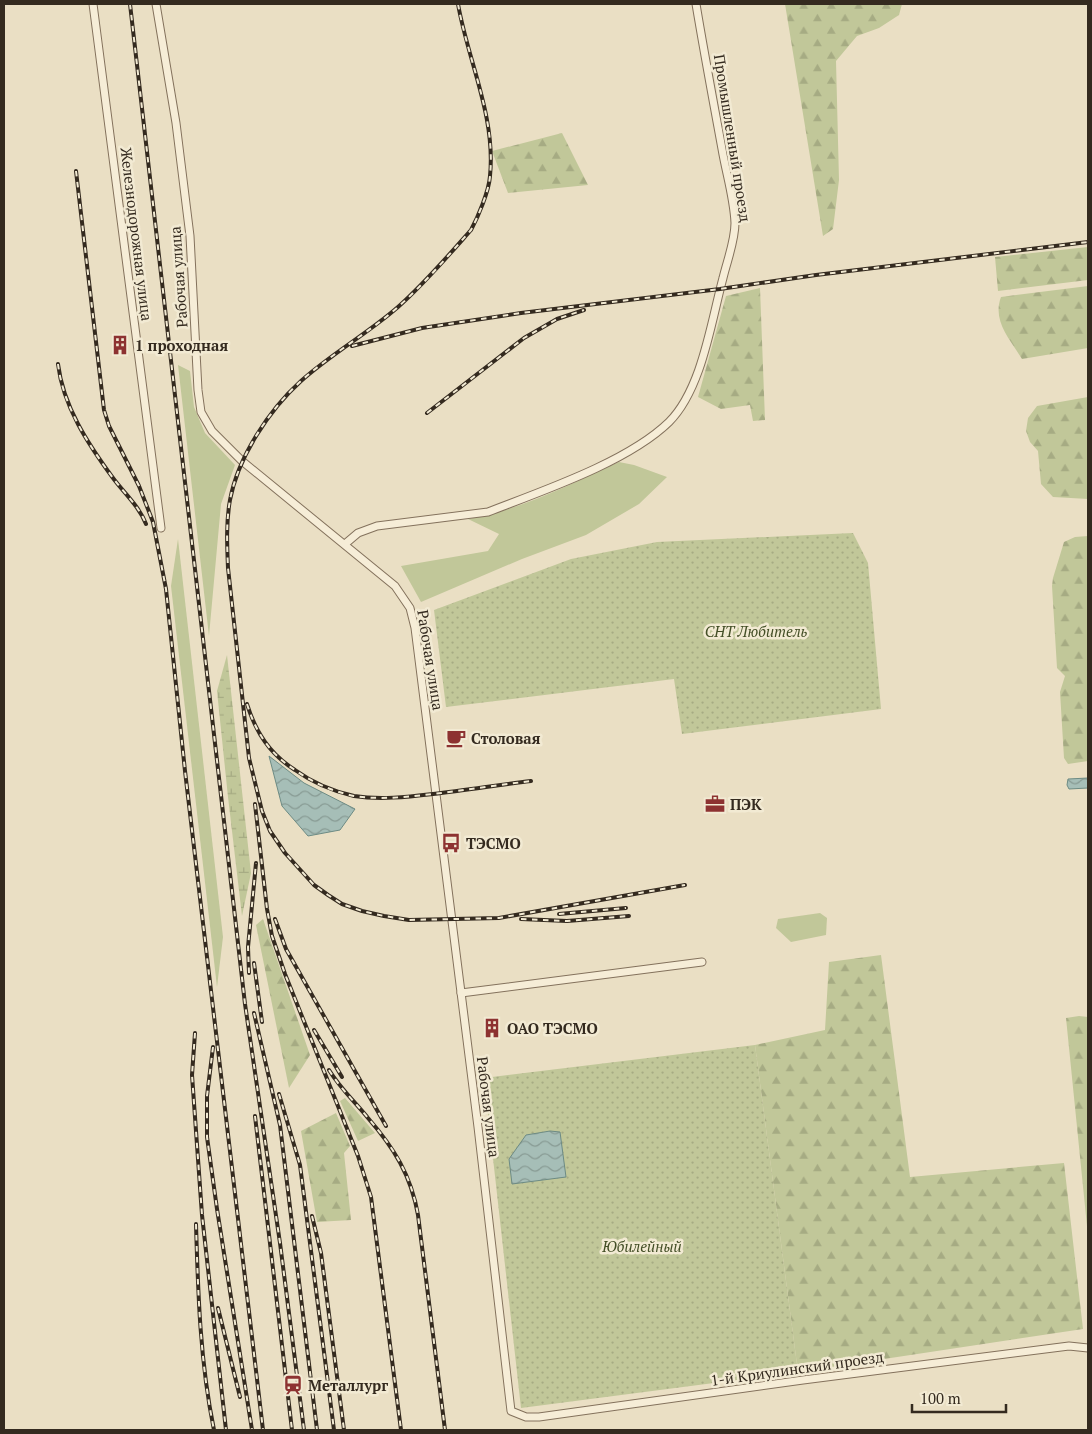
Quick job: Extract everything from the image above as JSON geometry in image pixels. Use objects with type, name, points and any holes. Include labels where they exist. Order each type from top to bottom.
[{"type":"street","name":"Железнодорожная улица","points":[[93,4],[161,528]]},
{"type":"street","name":"Рабочая улица","points":[[156,4],[176,123],[190,236],[198,390],[201,412],[212,431],[242,461],[395,586],[410,608],[415,628],[461,993],[511,1411]]},
{"type":"street","name":"Промышленный проезд","points":[[345,544],[358,533],[377,526],[488,512],[587,472],[654,435],[670,421],[684,400],[702,361],[735,225],[696,4]]},
{"type":"street","points":[[461,993],[702,962]]},
{"type":"street","name":"1-й Криулинский проезд","points":[[511,1411],[526,1417],[539,1417],[803,1380],[1069,1346],[1088,1348]]},
{"type":"green space","points":[[785,4],[902,4],[899,15],[879,28],[857,36],[836,61],[839,180],[833,229],[823,236]]},
{"type":"green space","points":[[562,133],[588,185],[508,193],[492,151]]},
{"type":"green space","points":[[1088,247],[1088,280],[998,291],[995,257]]},
{"type":"green space","points":[[1088,286],[1088,348],[1022,359],[1001,322],[999,306],[1001,297]]},
{"type":"green space","points":[[760,288],[765,420],[753,421],[750,405],[721,409],[698,397],[726,296]]},
{"type":"green space","points":[[178,365],[190,371],[194,407],[205,433],[235,465],[221,504],[209,636]]},
{"type":"green space","points":[[1088,397],[1088,499],[1053,497],[1041,484],[1038,451],[1030,442],[1026,431],[1028,418],[1037,406]]},
{"type":"green space","points":[[619,462],[634,465],[667,477],[639,504],[586,535],[522,559],[421,602],[401,566],[488,551],[499,534],[468,519],[526,503]]},
{"type":"green space","name":"СНТ Любитель","points":[[853,533],[868,563],[881,709],[682,734],[674,679],[446,707],[434,610],[571,559],[657,542]]},
{"type":"green space","points":[[1088,536],[1088,761],[1068,764],[1064,758],[1060,692],[1065,676],[1057,668],[1052,586],[1064,542],[1075,537]]},
{"type":"green space","points":[[178,539],[223,937],[217,987],[171,586]]},
{"type":"green space","points":[[227,655],[251,873],[242,916],[217,691]]},
{"type":"green space","points":[[820,913],[827,918],[826,935],[791,942],[776,928],[778,919]]},
{"type":"green space","points":[[263,919],[310,1055],[289,1088],[256,925]]},
{"type":"green space","points":[[881,955],[910,1177],[1064,1163],[1083,1329],[798,1372],[755,1045],[825,1030],[829,962]]},
{"type":"green space","points":[[1088,1017],[1088,1236],[1066,1018]]},
{"type":"green space","name":"Юбилейный","points":[[755,1045],[798,1372],[521,1408],[484,1078]]},
{"type":"green space","points":[[345,1098],[375,1133],[358,1141],[340,1101]]},
{"type":"green space","points":[[336,1113],[350,1146],[344,1153],[351,1220],[317,1222],[301,1131]]},
{"type":"water","points":[[269,756],[304,783],[355,809],[340,830],[308,836],[282,806]]},
{"type":"water","points":[[1088,778],[1088,788],[1069,789],[1067,785],[1068,779]]},
{"type":"water","points":[[550,1131],[560,1132],[566,1177],[512,1184],[509,1159],[526,1135]]},
{"type":"railway","points":[[130,4],[245,1004],[280,1243],[304,1430]]},
{"type":"railway","points":[[458,4],[485,111],[491,154],[489,182],[477,218],[471,230],[436,270],[408,298],[386,317],[324,362],[289,393],[256,435],[240,467],[230,500],[227,525],[228,568],[249,758],[262,811],[270,831],[285,853],[314,885],[342,904],[384,916],[409,920],[499,918],[685,885]]},
{"type":"railway","points":[[76,171],[104,410],[109,426],[139,486],[153,522],[166,589],[185,771],[263,1430]]},
{"type":"railway","points":[[352,346],[422,328],[521,313],[1088,242]]},
{"type":"railway","points":[[427,413],[524,338],[557,319],[584,310]]},
{"type":"railway","points":[[58,364],[65,395],[78,424],[95,452],[135,505],[146,524]]},
{"type":"railway","points":[[247,704],[265,742],[278,757],[309,779],[346,794],[374,798],[403,797],[531,781]]},
{"type":"railway","points":[[255,804],[267,909],[272,936],[285,974],[358,1156],[371,1197],[401,1430]]},
{"type":"railway","points":[[249,973],[248,947],[256,863]]},
{"type":"railway","points":[[559,914],[626,908]]},
{"type":"railway","points":[[521,919],[567,921],[629,916]]},
{"type":"railway","points":[[275,919],[286,949],[386,1126]]},
{"type":"railway","points":[[254,963],[262,1022]]},
{"type":"railway","points":[[254,1013],[280,1125],[317,1430]]},
{"type":"railway","points":[[314,1030],[342,1077]]},
{"type":"railway","points":[[195,1033],[192,1075],[202,1215],[226,1430]]},
{"type":"railway","points":[[213,1047],[207,1096],[207,1137],[252,1430]]},
{"type":"railway","points":[[329,1070],[386,1140],[400,1163],[411,1187],[418,1215],[445,1430]]},
{"type":"railway","points":[[279,1094],[300,1165],[334,1430]]},
{"type":"railway","points":[[255,1116],[292,1430]]},
{"type":"railway","points":[[312,1216],[321,1253],[344,1430]]},
{"type":"railway","points":[[196,1224],[203,1353],[214,1430]]},
{"type":"railway","points":[[218,1308],[240,1397]]},
{"type":"place","name":"1 проходная","points":[[120,345]]},
{"type":"place","name":"Столовая","points":[[456,738]]},
{"type":"place","name":"ПЭК","points":[[715,804]]},
{"type":"place","name":"ТЭСМО","points":[[451,843]]},
{"type":"place","name":"ОАО ТЭСМО","points":[[492,1028]]},
{"type":"place","name":"Металлург","points":[[293,1385]]}]
